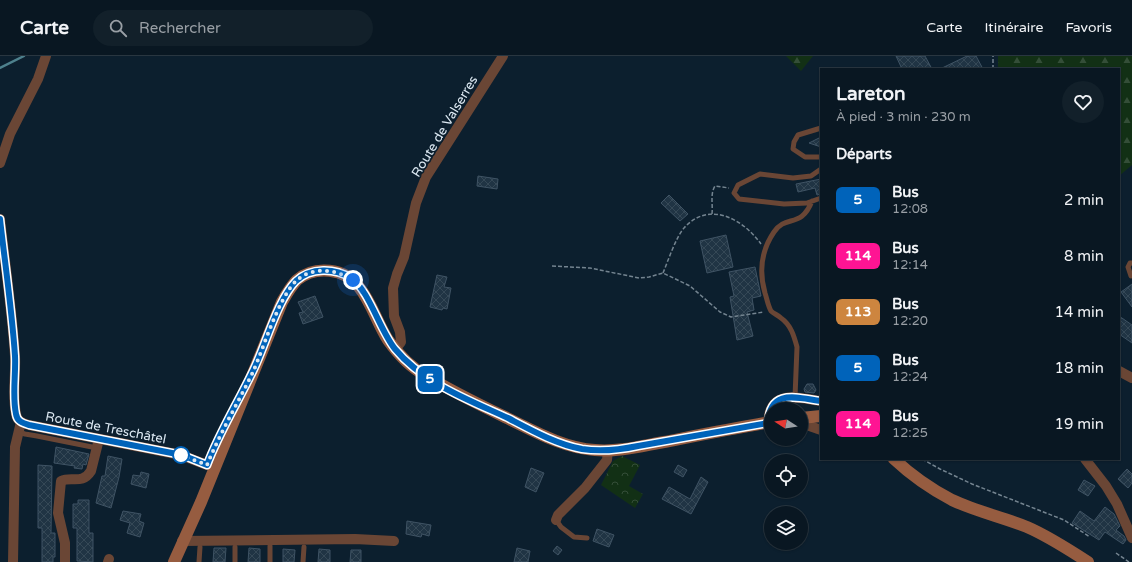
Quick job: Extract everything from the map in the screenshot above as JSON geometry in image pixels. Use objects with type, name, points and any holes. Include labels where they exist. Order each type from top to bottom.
[{"type":"street","points":[[0,163],[10,134],[38,79],[46,56]]},
{"type":"street","name":"Route de Valserres","points":[[395,350],[401,342],[400,332],[394,316],[393,288],[404,257],[416,203],[426,177],[503,56]]},
{"type":"street","points":[[0,219],[15,355],[16,415],[20,427],[15,447],[13,562]]},
{"type":"street","points":[[174,562],[192,507],[253,372],[282,302],[290,289],[300,278],[314,272],[323,270],[333,271],[344,274],[353,280],[364,294],[387,339],[395,350],[411,366],[437,383],[533,431],[569,446],[583,449],[623,449],[764,424]]},
{"type":"street","points":[[1120,372],[1132,378]]},
{"type":"street","points":[[777,402],[783,398],[795,397],[820,401]]},
{"type":"street","points":[[808,417],[820,416]]},
{"type":"street","points":[[808,425],[820,430]]},
{"type":"street","name":"Route de Treschâtel","points":[[20,427],[98,443],[182,455],[212,464]]},
{"type":"street","points":[[65,562],[65,543],[58,513],[61,481],[80,479],[88,476],[91,471],[98,443]]},
{"type":"street","points":[[556,520],[558,515],[585,488],[607,460],[608,450]]},
{"type":"street","points":[[895,460],[920,480],[947,497],[969,507],[1036,532],[1088,562]]},
{"type":"street","points":[[1086,460],[1106,486],[1117,504],[1132,538]]},
{"type":"street","points":[[182,541],[201,502],[212,464]]},
{"type":"street","points":[[182,541],[355,539],[394,541]]},
{"type":"lane","points":[[820,128],[798,135],[794,142],[793,149],[805,157],[820,158]]},
{"type":"lane","points":[[820,170],[811,176],[793,178],[760,174],[738,184],[734,193],[740,199],[784,204],[807,203],[820,198]]},
{"type":"lane","points":[[795,397],[797,347],[792,332],[785,321],[771,310],[761,274],[764,250],[774,231],[780,225],[799,220],[805,214],[812,201]]},
{"type":"lane","points":[[1131,276],[1128,267],[1130,263],[1132,263]]},
{"type":"lane","points":[[556,520],[561,527],[574,537],[587,538]]},
{"type":"lane","points":[[270,546],[270,562]]},
{"type":"lane","points":[[199,562],[200,547]]},
{"type":"lane","points":[[235,547],[235,562]]},
{"type":"lane","points":[[303,562],[304,547]]},
{"type":"path","points":[[993,56],[993,68]]},
{"type":"path","points":[[712,214],[712,192],[715,186],[736,190]]},
{"type":"path","points":[[663,273],[683,229],[697,217],[712,214],[727,217],[740,222],[753,234],[764,250]]},
{"type":"path","points":[[552,266],[590,268],[639,278],[663,273],[690,286],[720,312],[731,317],[771,310]]},
{"type":"path","points":[[924,460],[972,484],[1064,520],[1090,537]]},
{"type":"path","points":[[1116,553],[1129,562]]},
{"type":"green space","points":[[786,56],[813,56],[801,71]]},
{"type":"green space","points":[[998,56],[1132,56],[1132,165],[1120,175],[1120,68],[998,68]]},
{"type":"green space","points":[[622,456],[640,465],[629,486],[643,494],[635,508],[601,485],[613,461]]},
{"type":"building","points":[[896,56],[925,56],[931,68],[902,68]]},
{"type":"building","points":[[967,56],[976,56],[982,68],[942,68]]},
{"type":"building","points":[[820,138],[820,147],[809,143]]},
{"type":"building","points":[[478,176],[498,179],[497,189],[477,186]]},
{"type":"building","points":[[820,179],[820,194],[817,195],[815,188],[798,192],[796,184]]},
{"type":"building","points":[[669,195],[688,214],[680,221],[661,203]]},
{"type":"building","points":[[726,235],[733,267],[707,273],[700,241]]},
{"type":"building","points":[[755,267],[761,296],[752,298],[754,310],[747,312],[753,336],[737,340],[730,297],[734,296],[729,272]]},
{"type":"building","points":[[437,275],[447,277],[444,287],[451,288],[447,309],[443,308],[442,310],[430,307]]},
{"type":"building","points":[[1132,284],[1132,307],[1121,292]]},
{"type":"building","points":[[315,296],[323,317],[303,324],[299,313],[303,312],[298,302]]},
{"type":"building","points":[[1120,317],[1132,325],[1132,343],[1120,335]]},
{"type":"building","points":[[807,384],[813,384],[816,390],[814,393],[805,392],[804,389]]},
{"type":"building","points":[[56,447],[89,454],[86,465],[83,464],[82,469],[74,468],[75,466],[54,463]]},
{"type":"building","points":[[108,456],[122,459],[111,508],[96,503],[102,476],[105,476]]},
{"type":"building","points":[[38,465],[52,466],[51,533],[55,533],[55,557],[53,557],[53,562],[42,562],[42,528],[38,528]]},
{"type":"building","points":[[678,465],[687,470],[683,477],[674,472]]},
{"type":"building","points":[[531,468],[544,473],[536,492],[525,487]]},
{"type":"building","points":[[1127,469],[1132,474],[1132,483],[1128,488],[1118,479]]},
{"type":"building","points":[[141,472],[149,474],[146,488],[131,484],[133,475],[140,476]]},
{"type":"building","points":[[701,477],[708,482],[691,514],[662,499],[669,487],[690,499]]},
{"type":"building","points":[[1084,480],[1095,486],[1088,496],[1078,490]]},
{"type":"building","points":[[78,500],[89,500],[89,533],[93,533],[93,562],[77,561],[77,528],[73,528],[73,504],[78,504]]},
{"type":"building","points":[[1105,507],[1114,514],[1120,526],[1116,530],[1124,536],[1126,540],[1123,544],[1105,532],[1099,540],[1072,523],[1080,511],[1094,521]]},
{"type":"building","points":[[123,511],[141,514],[139,521],[144,523],[140,537],[127,533],[130,523],[120,520]]},
{"type":"building","points":[[407,521],[431,525],[429,536],[422,534],[421,537],[406,534]]},
{"type":"building","points":[[597,529],[614,535],[609,547],[593,541]]},
{"type":"building","points":[[557,546],[562,550],[558,555],[553,551]]},
{"type":"building","points":[[214,548],[226,548],[225,562],[213,562]]},
{"type":"building","points":[[249,548],[260,549],[260,562],[248,562]]},
{"type":"building","points":[[517,548],[530,551],[528,562],[514,562]]},
{"type":"building","points":[[283,549],[295,550],[294,562],[283,562]]},
{"type":"building","points":[[319,549],[330,550],[330,562],[318,562]]},
{"type":"building","points":[[351,550],[361,550],[361,562],[350,562]]},
{"type":"waterway","points":[[0,68],[24,56]]},
{"type":"bus line","name":"5","points":[[0,219],[15,355],[15,396],[16,415],[18,419],[29,425],[182,455],[207,465],[253,372],[282,302],[296,281],[305,275],[323,270],[344,274],[359,286],[387,339],[395,350],[411,366],[422,374],[453,392],[533,431],[569,446],[596,450],[623,449],[768,423],[771,408],[778,400],[795,397],[820,401]]},
{"type":"route","points":[[181,455],[200,461],[207,465],[253,372],[282,302],[296,281],[305,275],[323,270],[344,274],[353,280]]}]
